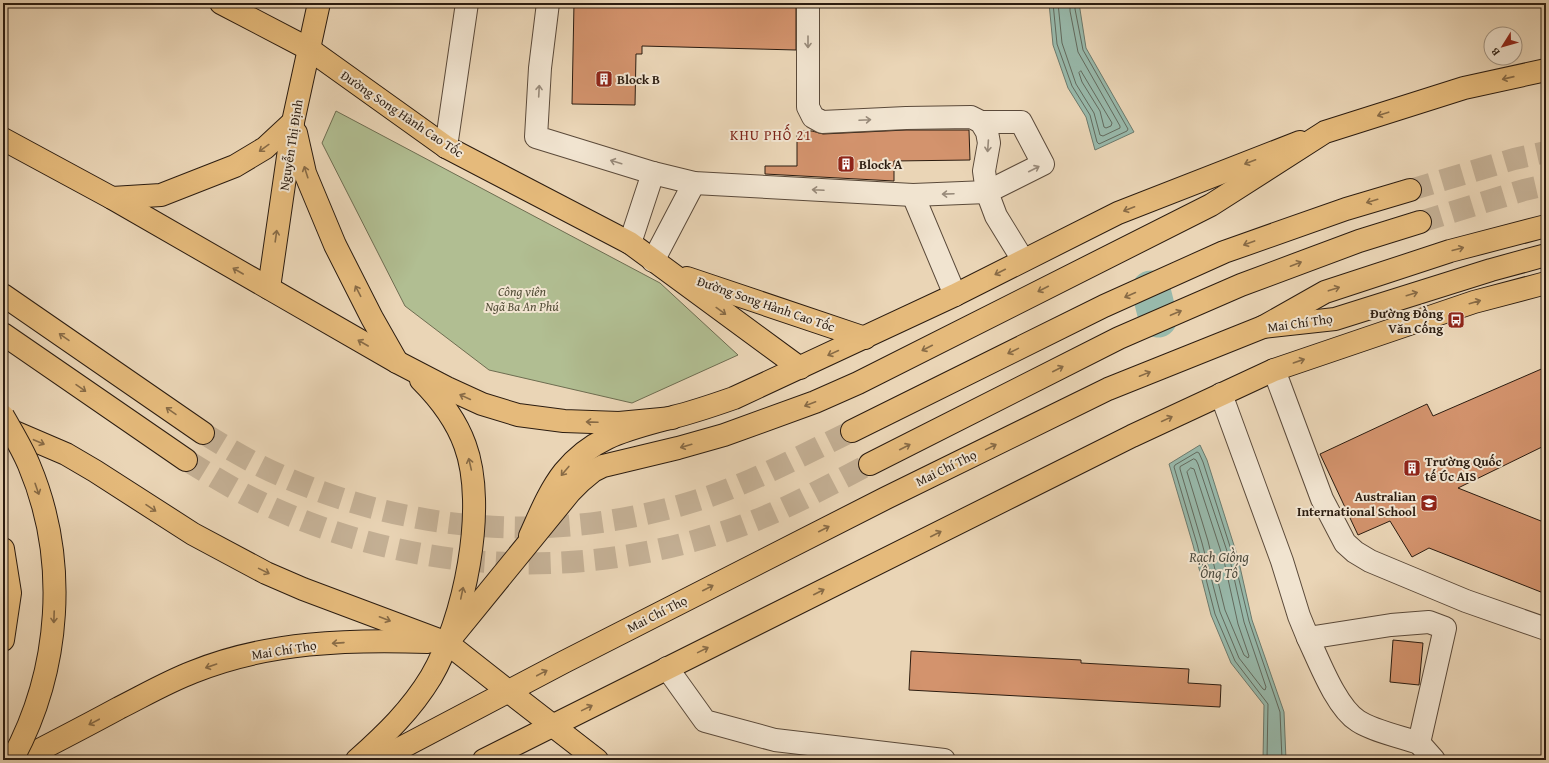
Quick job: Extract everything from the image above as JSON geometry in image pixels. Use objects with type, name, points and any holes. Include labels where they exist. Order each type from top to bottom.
[{"type":"main road","name":"Đường Song Hành Cao Tốc","points":[[221,3],[309,49],[446,146],[630,244],[800,368]]},
{"type":"main road","name":"Nguyễn Thị Định","points":[[269,288],[293,122],[318,3]]},
{"type":"main road","points":[[525,546],[546,500],[554,485],[564,472],[576,459],[590,448],[619,432],[640,425],[672,418],[734,398],[955,295],[1118,213],[1325,132],[1464,88],[1546,70]]},
{"type":"main road","points":[[112,198],[161,196],[235,166],[265,148],[293,122],[305,173],[335,245],[372,318],[397,362],[416,375],[432,391],[446,408],[458,428],[465,446],[474,483],[472,534],[462,597],[447,643],[432,676],[399,721],[357,760]]},
{"type":"main road","points":[[447,643],[570,492],[580,481],[593,471],[614,463],[672,450],[724,435],[808,405],[858,383],[1211,205],[1325,132]]},
{"type":"main road","points":[[3,139],[112,198],[397,362],[482,404],[518,415],[564,421],[619,423],[672,418]]},
{"type":"main road","points":[[852,431],[1104,306],[1224,252],[1346,209],[1410,190]]},
{"type":"main road","points":[[870,464],[1119,338],[1242,285],[1359,241],[1420,222]]},
{"type":"main road","points":[[1264,327],[1325,292],[1450,251],[1546,226]]},
{"type":"main road","name":"Mai Chí Thọ","points":[[378,760],[508,691],[886,498],[1108,389],[1264,327],[1335,318],[1491,270],[1546,255]]},
{"type":"main road","name":"Đường Song Hành Cao Tốc","points":[[660,266],[865,338]]},
{"type":"main road","points":[[484,760],[1132,436],[1274,370],[1474,302],[1546,284]]},
{"type":"main road","points":[[3,295],[204,433]]},
{"type":"main road","points":[[3,334],[186,460]]},
{"type":"main road","points":[[3,416],[29,464],[40,495],[53,559],[55,591],[54,624],[50,655],[43,685],[33,715],[12,760]]},
{"type":"main road","points":[[3,427],[66,454],[95,470],[193,534],[266,573],[447,643],[597,760]]},
{"type":"main road","points":[[3,549],[10,593],[3,640]]},
{"type":"main road","name":"Mai Chí Thọ","points":[[20,760],[164,685],[193,672],[253,653],[288,647],[357,642],[390,641],[447,643]]},
{"type":"lane","points":[[446,146],[467,3]]},
{"type":"lane","points":[[548,3],[540,68],[536,137],[653,173],[694,182],[913,195],[987,192],[1043,164],[1021,122],[981,122],[971,117],[822,122],[816,120],[810,113],[808,107],[808,3]]},
{"type":"lane","points":[[981,122],[987,132],[988,143],[984,171],[987,192],[996,216],[1023,260]]},
{"type":"lane","points":[[630,244],[653,173]]},
{"type":"lane","points":[[660,266],[694,182]]},
{"type":"lane","points":[[913,195],[955,295]]},
{"type":"lane","points":[[1274,370],[1322,499],[1345,542],[1355,552],[1370,561],[1466,601],[1546,629]]},
{"type":"lane","points":[[1221,394],[1282,561],[1299,616],[1333,689],[1346,711],[1358,722],[1419,743],[1434,760]]},
{"type":"lane","points":[[1308,638],[1391,625],[1429,622],[1445,628],[1419,743]]},
{"type":"lane","points":[[667,668],[705,721],[775,740],[944,760]]},
{"type":"green space","name":"Công viên Ngã Ba An Phú","points":[[336,111],[660,283],[738,355],[632,403],[489,370],[405,306],[322,143]]},
{"type":"water","points":[[1049,3],[1079,3],[1086,48],[1134,132],[1095,150],[1086,117],[1068,88],[1053,45]]},
{"type":"water","name":"Rạch Giồng Ông Tố","points":[[1200,445],[1207,460],[1238,558],[1252,620],[1284,712],[1286,760],[1263,760],[1264,705],[1231,663],[1211,615],[1193,545],[1169,464]]},
{"type":"building","name":"Block B","points":[[574,3],[796,3],[796,50],[642,46],[642,54],[636,54],[635,105],[572,104]]},
{"type":"building","name":"Block A","points":[[906,130],[969,130],[970,160],[894,161],[894,181],[765,174],[765,166],[797,166],[797,131],[812,131],[823,134]]},
{"type":"building","name":"Trường Quốc tế Úc AIS","points":[[1546,367],[1546,445],[1458,488],[1546,523],[1546,594],[1429,548],[1412,557],[1390,521],[1358,535],[1320,454],[1427,404],[1433,416]]},
{"type":"building","points":[[1393,640],[1423,643],[1419,685],[1390,682]]},
{"type":"building","points":[[911,651],[1081,660],[1081,663],[1189,669],[1188,683],[1221,685],[1220,707],[909,690]]},
{"type":"waterway","points":[[1151,290],[1158,318]]},
{"type":"tunnel","points":[[1410,190],[1514,159],[1546,152]]},
{"type":"tunnel","points":[[1420,222],[1524,190],[1546,185]]},
{"type":"tunnel","points":[[203,433],[282,476],[332,495],[383,510],[434,521],[486,526],[538,527],[591,523],[643,515],[695,501],[755,478],[852,431]]},
{"type":"tunnel","points":[[186,460],[258,501],[317,526],[377,544],[438,557],[499,563],[561,563],[623,556],[685,543],[762,518],[809,496],[870,464]]},
{"type":"place","name":"Block B","points":[[604,79]]},
{"type":"place","name":"Block A","points":[[846,164]]},
{"type":"place","name":"Đường Đồng Văn Cống","points":[[1456,320]]},
{"type":"place","name":"Trường Quốc tế Úc AIS","points":[[1412,468]]},
{"type":"place","name":"Australian International School","points":[[1429,503]]},
{"type":"district","name":"KHU PHỐ 21","points":[[771,135]]}]
